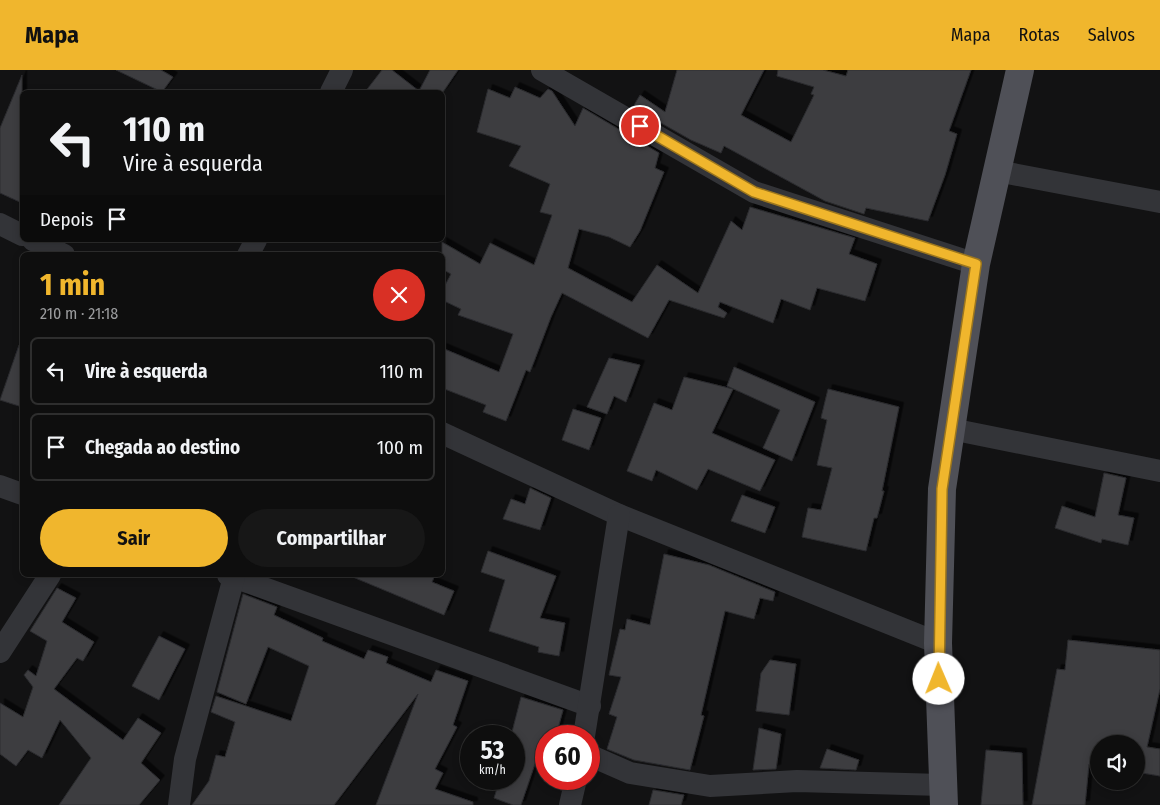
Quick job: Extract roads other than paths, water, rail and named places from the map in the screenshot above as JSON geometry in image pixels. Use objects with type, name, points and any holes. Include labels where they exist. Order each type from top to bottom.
[{"type":"main road","points":[[943,795],[938,643],[942,489],[976,264],[1020,70]]},
{"type":"street","points":[[331,90],[342,70]]},
{"type":"street","points":[[542,70],[754,192],[976,264]]},
{"type":"street","points":[[997,171],[1160,202]]},
{"type":"street","points":[[0,224],[20,234]]},
{"type":"street","points":[[36,242],[58,252]]},
{"type":"street","points":[[951,430],[1160,471]]},
{"type":"street","points":[[445,434],[619,515],[938,643]]},
{"type":"street","points":[[0,486],[20,493]]},
{"type":"street","points":[[586,725],[619,515]]},
{"type":"street","points":[[0,652],[49,577]]},
{"type":"street","points":[[179,805],[185,758],[231,577]]},
{"type":"street","points":[[234,577],[590,706]]},
{"type":"street","points":[[600,760],[630,773],[710,786],[797,781],[943,795]]},
{"type":"street","points":[[570,805],[573,790]]}]
